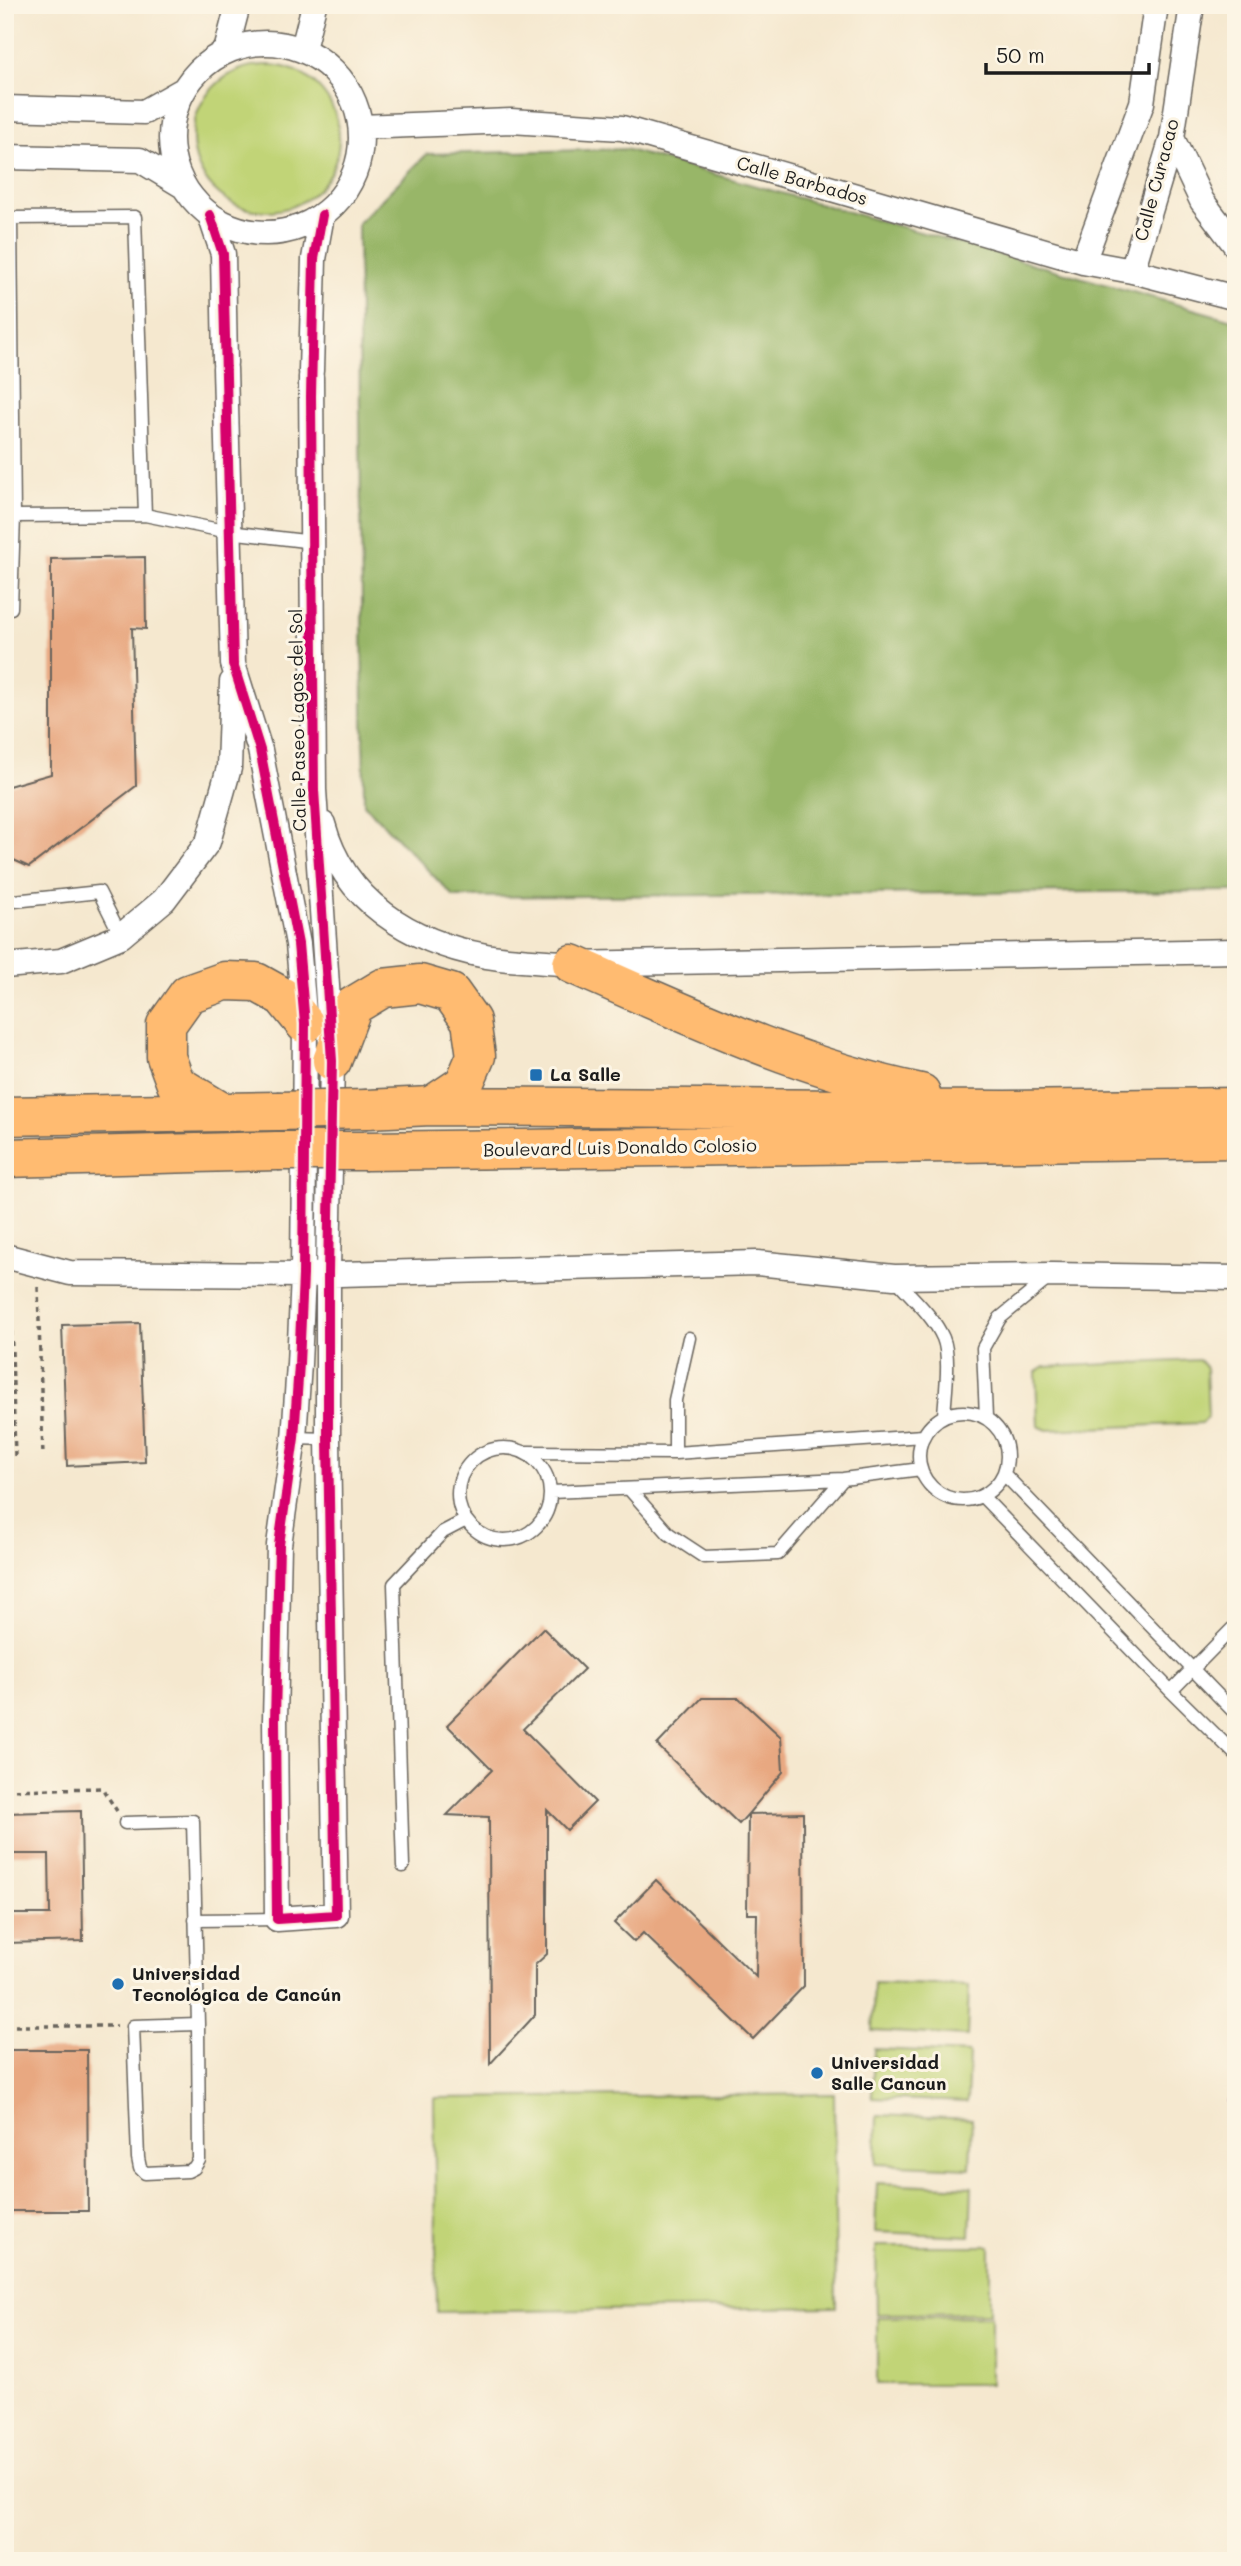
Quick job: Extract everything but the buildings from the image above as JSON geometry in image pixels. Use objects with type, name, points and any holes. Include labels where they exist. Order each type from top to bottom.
[{"type":"main road","points":[[572,964],[722,1030],[866,1082],[1005,1110]]},
{"type":"main road","points":[[220,1111],[176,1084],[166,1058],[166,1025],[188,994],[225,981],[256,982],[283,997],[304,1024]]},
{"type":"main road","points":[[332,1062],[353,1006],[383,988],[420,984],[451,993],[471,1021],[476,1056],[464,1084],[431,1106]]},
{"type":"main road","points":[[5,1089],[138,1113]]},
{"type":"main road","points":[[5,1116],[431,1106],[1005,1110],[1236,1107]]},
{"type":"main road","name":"Boulevard Luis Donaldo Colosio","points":[[5,1158],[278,1151],[1236,1139]]},
{"type":"street","points":[[226,51],[238,5]]},
{"type":"street","points":[[303,49],[314,5]]},
{"type":"street","name":"Calle Curacao","points":[[1083,262],[1142,103],[1156,5]]},
{"type":"street","name":"Calle Curacao","points":[[1132,271],[1172,138],[1192,5]]},
{"type":"street","points":[[264,42],[284,43],[303,49],[321,59],[348,89],[361,127],[357,167],[337,202],[322,215],[296,228],[266,233],[246,232],[210,215],[195,202],[183,186],[171,148],[175,108],[194,74],[226,51],[245,44],[264,42]]},
{"type":"street","points":[[5,108],[144,112],[183,90]]},
{"type":"street","name":"Calle Barbados","points":[[361,127],[510,121],[622,128],[1083,262],[1132,271],[1236,298]]},
{"type":"street","points":[[1172,138],[1202,201],[1236,246]]},
{"type":"street","points":[[5,157],[140,160],[183,186]]},
{"type":"street","name":"Calle Paseo Lagos del Sol","points":[[210,215],[223,254],[233,664],[263,763],[298,944],[304,1024],[303,1275],[294,1438],[279,1545],[275,1720],[277,1919],[336,1915],[328,1439],[332,1062],[314,790],[311,374],[314,259],[322,215]]},
{"type":"street","points":[[5,965],[61,961],[121,936],[164,900],[208,842],[229,768],[233,664]]},
{"type":"street","points":[[314,790],[327,839],[352,883],[383,916],[432,942],[486,956],[572,964],[1236,951]]},
{"type":"street","points":[[7,1256],[70,1273],[303,1275],[328,1272],[757,1264],[894,1277],[1052,1275],[1236,1278]]},
{"type":"lane","points":[[5,608],[11,608],[15,516],[11,218],[135,217],[145,515]]},
{"type":"lane","points":[[15,516],[145,515],[229,532],[313,542]]},
{"type":"lane","points":[[5,902],[99,892],[121,936]]},
{"type":"lane","points":[[986,1417],[983,1348],[1000,1318],[1052,1275]]},
{"type":"lane","points":[[894,1277],[933,1322],[943,1339],[947,1352],[943,1416]]},
{"type":"lane","points":[[675,1453],[675,1400],[689,1338]]},
{"type":"lane","points":[[972,1412],[986,1417],[996,1425],[1007,1448],[1008,1462],[1004,1474],[992,1491],[983,1497],[968,1501],[953,1500],[939,1493],[928,1483],[920,1469],[923,1436],[943,1416],[972,1412]]},
{"type":"lane","points":[[526,1452],[544,1469],[551,1492],[549,1507],[542,1521],[519,1538],[489,1538],[476,1531],[466,1520],[459,1506],[458,1490],[461,1475],[470,1462],[482,1453],[496,1448],[512,1447],[526,1452],[675,1453],[923,1436]]},
{"type":"lane","points":[[294,1438],[328,1439]]},
{"type":"lane","points":[[551,1492],[843,1479],[920,1469]]},
{"type":"lane","points":[[1004,1474],[1236,1714]]},
{"type":"lane","points":[[630,1490],[669,1534],[704,1558],[778,1554],[843,1479]]},
{"type":"lane","points":[[983,1497],[1236,1755]]},
{"type":"lane","points":[[403,1866],[394,1584],[443,1532],[466,1520]]},
{"type":"lane","points":[[1171,1691],[1232,1629]]},
{"type":"lane","points":[[125,1823],[193,1821],[198,2024],[199,2160],[194,2168],[188,2171],[145,2173],[140,2168],[138,2158],[133,2026],[198,2024]]},
{"type":"lane","points":[[195,1920],[277,1919]]},
{"type":"path","points":[[7,1256],[15,1457]]},
{"type":"path","points":[[38,1265],[43,1457]]},
{"type":"path","points":[[5,1790],[102,1788],[125,1823]]},
{"type":"path","points":[[5,2026],[133,2026]]},
{"type":"green space","points":[[266,65],[294,71],[317,87],[333,110],[339,138],[333,166],[317,189],[294,205],[266,211],[238,205],[215,189],[199,166],[193,138],[199,110],[215,87],[238,71]]},
{"type":"green space","points":[[625,149],[1236,321],[1236,891],[454,897],[364,804],[358,223],[427,154]]},
{"type":"green space","points":[[1199,1360],[1206,1368],[1208,1416],[1202,1423],[1047,1430],[1038,1426],[1036,1372],[1044,1367]]},
{"type":"green space","points":[[874,1983],[969,1986],[967,2036],[872,2031]]},
{"type":"green space","points":[[874,2049],[969,2053],[967,2102],[872,2098]]},
{"type":"green space","points":[[834,2094],[836,2307],[437,2312],[434,2098]]},
{"type":"green space","points":[[877,2115],[972,2119],[970,2168],[876,2164]]},
{"type":"green space","points":[[877,2183],[972,2187],[970,2236],[875,2232]]},
{"type":"green space","points":[[876,2246],[990,2246],[990,2313],[877,2314]]},
{"type":"green space","points":[[991,2316],[991,2384],[877,2384],[877,2317]]},
{"type":"marked path","points":[[1225,2097],[1236,2098]]},
{"type":"cycle path","points":[[210,215],[223,254],[233,664],[260,750],[298,944],[305,1024],[303,1275],[299,1364],[294,1438],[279,1545],[275,1720],[277,1919],[336,1915],[328,1439],[332,1061],[314,790],[311,396],[314,259],[322,215]]},
{"type":"place","name":"La Salle","points":[[536,1075]]},
{"type":"place","name":"Universidad Tecnológica de Cancún","points":[[118,1984]]},
{"type":"place","name":"Universidad Salle Cancun","points":[[817,2073]]}]
